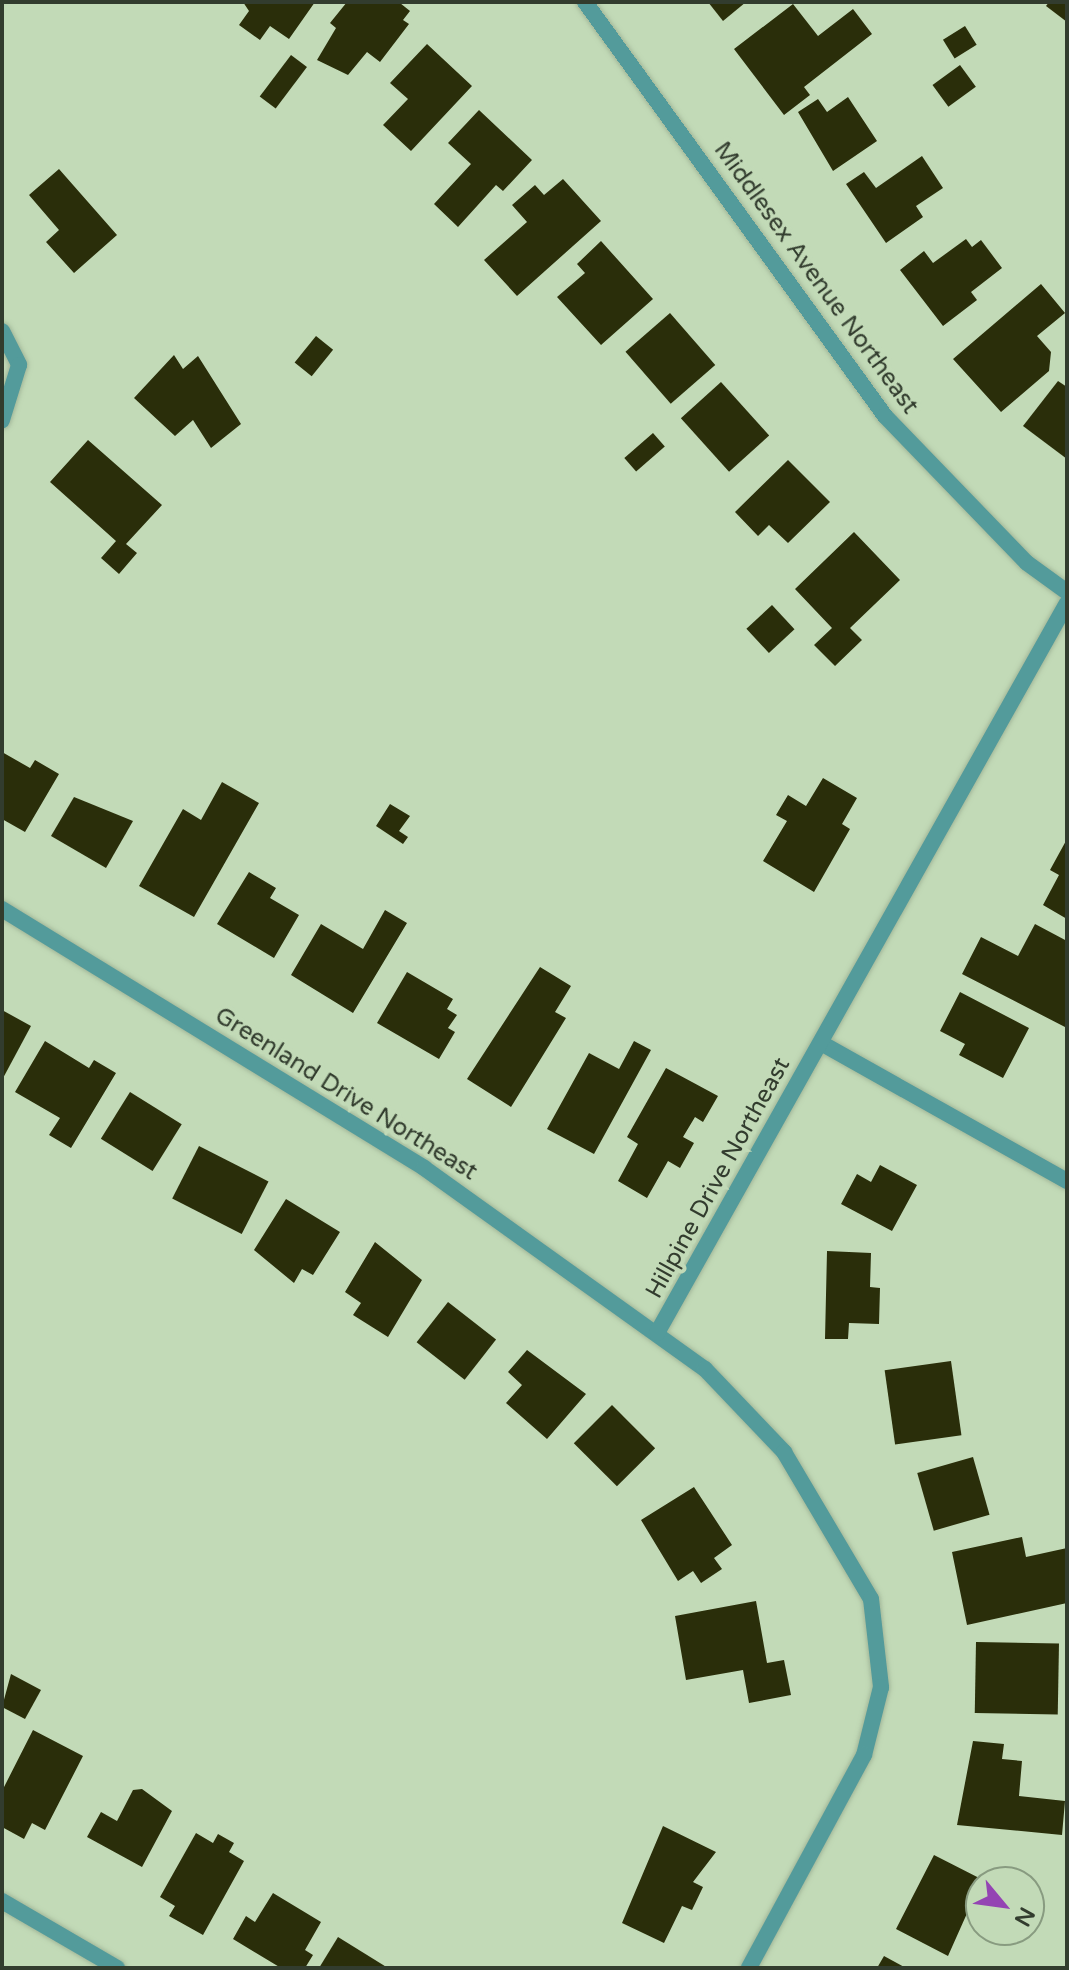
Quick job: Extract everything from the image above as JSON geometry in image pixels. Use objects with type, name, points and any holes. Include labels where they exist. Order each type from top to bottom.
[{"type":"street","name":"Middlesex Avenue Northeast","points":[[585,2],[885,416],[1027,563],[1067,592]]},
{"type":"street","points":[[2,331],[19,365],[2,420]]},
{"type":"street","name":"Hillpine Drive Northeast","points":[[749,1968],[864,1755],[881,1687],[881,1643],[856,1566],[784,1452],[747,1409],[657,1333],[1067,603]]},
{"type":"street","name":"Greenland Drive Northeast","points":[[2,909],[424,1168],[657,1333]]},
{"type":"street","points":[[821,1043],[1067,1181]]},
{"type":"street","points":[[2,1901],[117,1968]]},
{"type":"building","points":[[243,2],[315,2],[289,39],[270,26],[260,40],[239,25],[249,11]]},
{"type":"building","points":[[347,2],[400,3],[410,11],[403,20],[409,24],[380,62],[367,52],[348,75],[317,60],[336,28],[330,23]]},
{"type":"building","points":[[708,2],[746,2],[723,21]]},
{"type":"building","points":[[1049,2],[1067,2],[1067,22],[1046,6]]},
{"type":"building","points":[[793,4],[818,36],[853,9],[872,34],[804,87],[810,95],[784,115],[734,49]]},
{"type":"building","points":[[965,26],[977,45],[955,58],[943,40]]},
{"type":"building","points":[[427,44],[472,86],[411,151],[383,125],[408,99],[390,83]]},
{"type":"building","points":[[291,55],[307,67],[276,109],[260,97]]},
{"type":"building","points":[[960,65],[976,87],[948,107],[932,85]]},
{"type":"building","points":[[848,97],[877,141],[833,171],[798,112],[818,99],[827,112]]},
{"type":"building","points":[[479,110],[532,160],[503,191],[496,185],[458,227],[434,204],[471,164],[448,143]]},
{"type":"building","points":[[922,156],[943,188],[916,206],[923,217],[886,243],[846,184],[864,172],[876,188]]},
{"type":"building","points":[[59,169],[117,235],[74,273],[46,242],[59,230],[29,195]]},
{"type":"building","points":[[563,179],[601,221],[517,296],[484,260],[527,222],[512,205],[535,185],[544,195]]},
{"type":"building","points":[[966,239],[972,247],[981,240],[1002,268],[971,292],[977,300],[943,326],[900,270],[924,251],[933,263]]},
{"type":"building","points":[[601,241],[653,299],[601,345],[557,297],[585,273],[577,264]]},
{"type":"building","points":[[1041,284],[1065,313],[1037,336],[1051,352],[1049,371],[1001,412],[953,359]]},
{"type":"building","points":[[670,313],[715,365],[671,404],[625,352]]},
{"type":"building","points":[[316,336],[333,350],[312,376],[295,362]]},
{"type":"building","points":[[174,355],[183,369],[198,356],[241,424],[211,448],[193,420],[175,436],[134,398]]},
{"type":"building","points":[[1058,381],[1067,387],[1067,459],[1023,426]]},
{"type":"building","points":[[721,382],[769,436],[729,472],[681,418]]},
{"type":"building","points":[[653,433],[665,447],[636,472],[624,458]]},
{"type":"building","points":[[88,440],[162,505],[126,544],[137,553],[119,574],[101,558],[116,541],[50,482]]},
{"type":"building","points":[[788,460],[830,502],[788,543],[769,525],[758,536],[735,512]]},
{"type":"building","points":[[854,532],[900,580],[850,628],[862,640],[835,666],[814,645],[832,628],[795,589]]},
{"type":"building","points":[[772,605],[795,629],[769,653],[746,629]]},
{"type":"building","points":[[2,752],[30,768],[35,760],[59,774],[25,832],[2,819]]},
{"type":"building","points":[[823,778],[857,798],[842,824],[850,829],[814,892],[763,861],[787,821],[776,815],[788,795],[806,806]]},
{"type":"building","points":[[222,782],[259,803],[194,917],[139,886],[183,809],[201,820]]},
{"type":"building","points":[[74,797],[133,821],[106,868],[51,836]]},
{"type":"building","points":[[390,804],[410,816],[399,831],[408,837],[403,844],[376,826]]},
{"type":"building","points":[[1067,839],[1067,919],[1043,905],[1059,875],[1050,870]]},
{"type":"building","points":[[249,872],[276,888],[270,898],[299,915],[274,958],[217,924]]},
{"type":"building","points":[[385,910],[407,923],[353,1013],[291,975],[321,924],[363,949]]},
{"type":"building","points":[[1035,924],[1067,941],[1065,1027],[962,974],[981,937],[1018,956]]},
{"type":"building","points":[[540,967],[571,986],[555,1012],[566,1018],[511,1107],[467,1079]]},
{"type":"building","points":[[407,972],[453,999],[447,1009],[457,1015],[448,1028],[455,1032],[439,1059],[377,1023]]},
{"type":"building","points":[[960,992],[1029,1028],[1003,1078],[959,1055],[965,1044],[940,1031]]},
{"type":"building","points":[[2,1010],[31,1026],[2,1080]]},
{"type":"building","points":[[45,1041],[89,1068],[94,1060],[116,1073],[71,1148],[49,1135],[60,1118],[15,1092]]},
{"type":"building","points":[[634,1041],[651,1050],[594,1154],[547,1129],[589,1053],[619,1069]]},
{"type":"building","points":[[666,1068],[718,1096],[703,1122],[695,1117],[683,1137],[694,1143],[680,1168],[668,1161],[647,1198],[618,1181],[638,1144],[627,1137]]},
{"type":"building","points":[[130,1092],[182,1124],[153,1171],[101,1139]]},
{"type":"building","points":[[199,1146],[268,1181],[242,1234],[172,1199]]},
{"type":"building","points":[[880,1165],[917,1185],[892,1231],[841,1204],[857,1174],[871,1182]]},
{"type":"building","points":[[286,1199],[340,1232],[313,1275],[302,1269],[294,1283],[254,1250]]},
{"type":"building","points":[[375,1242],[422,1280],[388,1337],[353,1315],[361,1303],[345,1292]]},
{"type":"building","points":[[827,1251],[871,1253],[870,1287],[880,1288],[879,1324],[849,1323],[848,1339],[825,1339]]},
{"type":"building","points":[[448,1302],[496,1340],[465,1380],[417,1342]]},
{"type":"building","points":[[527,1350],[586,1394],[547,1439],[506,1403],[522,1385],[508,1372]]},
{"type":"building","points":[[951,1361],[961,1435],[895,1445],[885,1370]]},
{"type":"building","points":[[612,1405],[655,1448],[617,1486],[574,1443]]},
{"type":"building","points":[[973,1457],[990,1515],[934,1531],[917,1473]]},
{"type":"building","points":[[694,1487],[732,1545],[714,1558],[722,1569],[701,1583],[693,1571],[678,1581],[641,1520]]},
{"type":"building","points":[[1022,1537],[1026,1557],[1067,1548],[1067,1603],[967,1625],[952,1552]]},
{"type":"building","points":[[756,1601],[767,1663],[784,1660],[791,1695],[749,1703],[743,1670],[686,1680],[675,1616]]},
{"type":"building","points":[[976,1642],[1059,1643],[1058,1714],[975,1713]]},
{"type":"building","points":[[11,1674],[41,1690],[25,1719],[2,1707]]},
{"type":"building","points":[[33,1730],[83,1756],[45,1830],[32,1823],[24,1839],[2,1827],[2,1791]]},
{"type":"building","points":[[973,1741],[1004,1744],[1002,1759],[1022,1761],[1019,1796],[1065,1801],[1062,1835],[957,1825]]},
{"type":"building","points":[[142,1789],[172,1811],[142,1867],[87,1837],[101,1812],[117,1821],[133,1790]]},
{"type":"building","points":[[663,1826],[716,1852],[693,1882],[703,1887],[692,1910],[682,1906],[664,1943],[622,1923]]},
{"type":"building","points":[[196,1833],[213,1843],[218,1834],[234,1843],[229,1852],[244,1861],[203,1935],[169,1916],[175,1906],[160,1897]]},
{"type":"building","points":[[934,1855],[965,1871],[965,1918],[948,1956],[896,1929]]},
{"type":"building","points":[[273,1893],[321,1922],[305,1950],[313,1955],[305,1968],[281,1968],[233,1939],[246,1916],[255,1922]]},
{"type":"building","points":[[338,1937],[388,1968],[319,1968]]},
{"type":"building","points":[[884,1956],[906,1968],[877,1968]]}]
